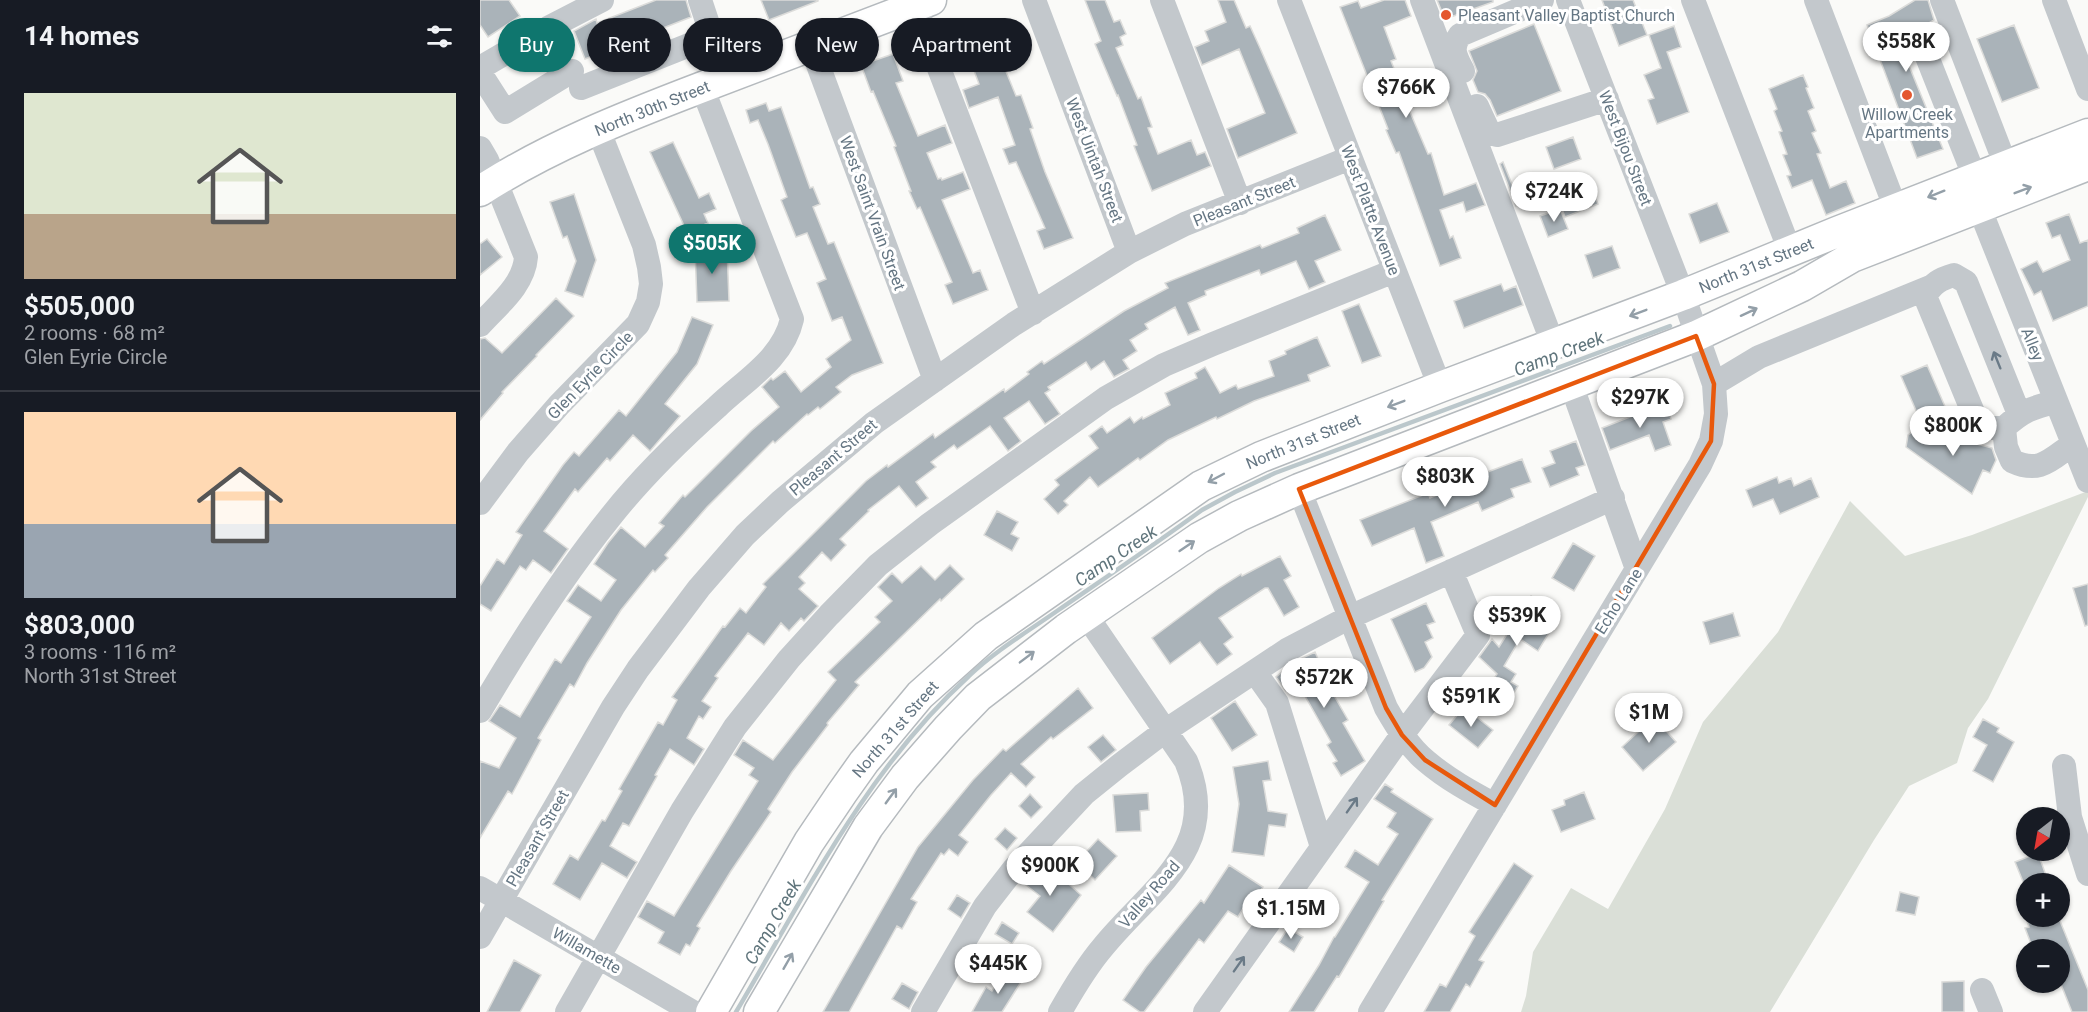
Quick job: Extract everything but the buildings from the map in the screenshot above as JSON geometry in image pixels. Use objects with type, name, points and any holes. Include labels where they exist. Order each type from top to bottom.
[{"type":"main road","name":"North 30th Street","points":[[879,20],[923,3]]},
{"type":"main road","name":"North 30th Street","points":[[488,186],[541,155],[597,129],[795,52]]},
{"type":"main road","name":"North 31st Street","points":[[1977,193],[2006,166],[2088,134]]},
{"type":"main road","name":"North 31st Street","points":[[711,1012],[809,842],[864,762],[920,695],[986,636],[1201,486],[1261,457],[1683,296],[1790,251],[1901,223],[1977,193],[2088,165]]},
{"type":"main road","name":"North 31st Street","points":[[765,1010],[868,827],[905,777],[978,697],[1022,661],[1086,615],[1199,538],[1239,516],[1299,489],[1696,336],[1802,286],[1852,257],[1901,223]]},
{"type":"street","points":[[480,68],[548,28],[602,0]]},
{"type":"street","points":[[700,0],[706,18]]},
{"type":"street","name":"West Uintah Street","points":[[1034,0],[1130,252]]},
{"type":"street","points":[[1162,0],[1240,203]]},
{"type":"street","name":"West Platte Avenue","points":[[1289,0],[1440,387]]},
{"type":"street","points":[[1422,0],[1553,344]]},
{"type":"street","points":[[1542,0],[1460,35],[1454,43],[1455,52],[1489,132],[1497,135],[1607,99]]},
{"type":"street","name":"West Bijou Street","points":[[1568,0],[1683,296]]},
{"type":"street","points":[[1693,0],[1790,251]]},
{"type":"street","points":[[1816,0],[1901,223]]},
{"type":"street","points":[[1942,0],[2006,166]]},
{"type":"street","points":[[2054,0],[2088,89]]},
{"type":"street","points":[[923,3],[1033,313]]},
{"type":"street","points":[[480,73],[505,112],[577,79],[683,45]]},
{"type":"street","name":"Alley","points":[[1924,49],[2056,402],[2088,481]]},
{"type":"street","points":[[480,711],[550,597],[614,513],[678,444],[772,359],[789,332],[792,319],[716,82],[715,72]]},
{"type":"street","name":"West Saint Vrain Street","points":[[821,72],[935,380]]},
{"type":"street","name":"Glen Eyrie Circle","points":[[480,503],[518,452],[559,405],[638,324],[648,302],[651,284],[644,245],[597,129]]},
{"type":"street","points":[[480,148],[488,160],[488,186],[526,257],[525,268],[518,282],[480,325]]},
{"type":"street","name":"Pleasant Street","points":[[480,937],[613,707],[663,634],[699,588],[746,535],[780,502],[874,423],[1033,313],[1130,252],[1185,224],[1350,158]]},
{"type":"street","points":[[567,1012],[682,811],[735,727],[789,659],[878,565],[939,518],[1106,398],[1184,357],[1394,271]]},
{"type":"street","points":[[2056,402],[2029,408],[2012,421],[1986,428],[1977,422],[1924,296],[1930,287],[1940,278],[1954,275],[1966,282],[2012,421],[2006,447],[2012,461],[2034,468],[2047,463],[2073,444]]},
{"type":"street","points":[[1714,384],[1759,357],[1930,287]]},
{"type":"street","name":"Echo Lane","points":[[1370,1012],[1638,569],[1712,441],[1716,414],[1714,384],[1683,296]]},
{"type":"street","points":[[1571,384],[1638,569]]},
{"type":"street","points":[[1299,489],[1386,708],[1402,735],[1432,766],[1495,805]]},
{"type":"street","points":[[923,1012],[985,906],[1013,870],[1084,794],[1119,765],[1165,731],[1287,650],[1350,617],[1613,498]]},
{"type":"street","points":[[1205,1012],[1402,735],[1478,635],[1450,571]]},
{"type":"street","name":"Valley Road","points":[[1060,1012],[1102,948],[1164,880],[1183,855],[1196,819],[1197,799],[1194,780],[1186,761],[1086,615]]},
{"type":"street","points":[[1255,672],[1277,704],[1322,847]]},
{"type":"street","points":[[2064,766],[2070,817],[2088,874]]},
{"type":"street","name":"Willamette","points":[[480,888],[693,1012]]},
{"type":"highlighted area","points":[[1696,336],[1714,384],[1711,441],[1495,805],[1425,760],[1402,735],[1386,708],[1299,489]]},
{"type":"shaded area","points":[[2088,491],[2088,497],[1988,699],[1968,728],[1957,763],[1909,786],[1770,1012],[1521,1012],[1533,952],[1571,888],[1608,909],[1665,809],[1703,722],[1778,632],[1850,501],[1905,556],[1972,535]]},
{"type":"waterway","name":"Camp Creek","points":[[736,1012],[813,879],[869,792],[899,751],[933,712],[969,676],[1000,650],[1202,510],[1235,492],[1275,473],[1670,326]]},
{"type":"place","name":"Pleasant Valley Baptist Church","points":[[1446,15]]},
{"type":"place","name":"Willow Creek Apartments","points":[[1907,95]]}]
